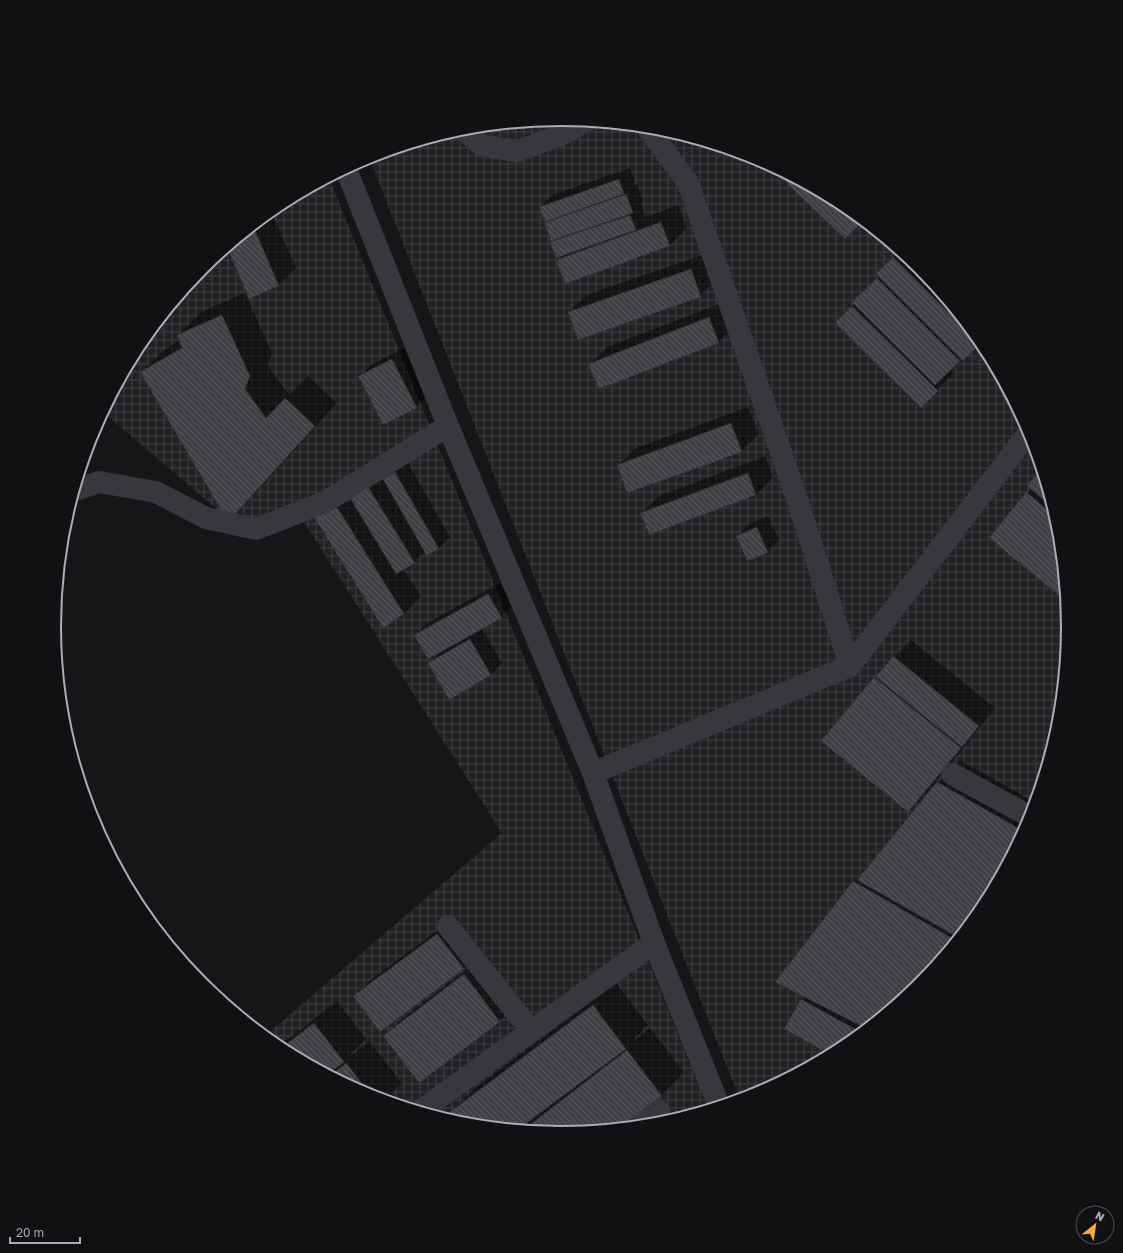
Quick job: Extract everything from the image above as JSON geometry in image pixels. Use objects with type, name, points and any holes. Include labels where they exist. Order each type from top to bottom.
[{"type":"street","points":[[469,135],[483,146],[517,151],[559,136],[576,126]]},
{"type":"street","points":[[652,135],[688,183],[798,502],[850,666]]},
{"type":"street","points":[[348,174],[448,426],[593,773],[654,943],[717,1102]]},
{"type":"street","points":[[81,488],[99,482],[156,492],[206,518],[256,529],[324,502],[448,426]]},
{"type":"street","points":[[593,773],[850,666],[1025,438]]},
{"type":"street","points":[[952,774],[1026,814]]},
{"type":"street","points":[[448,926],[531,1031]]},
{"type":"street","points":[[425,1108],[654,943]]},
{"type":"street","points":[[648,1119],[659,1111]]},
{"type":"shaded area","points":[[562,126],[627,130],[659,136],[691,143],[753,164],[812,193],[840,210],[892,250],[938,296],[978,348],[995,376],[1024,435],[1045,497],[1052,529],[1058,561],[1062,626],[1058,692],[1052,724],[1045,756],[1024,818],[995,877],[978,905],[938,957],[892,1003],[840,1043],[812,1060],[753,1089],[738,1094],[372,163],[432,143],[464,136],[496,130]]},
{"type":"shaded area","points":[[331,183],[707,1105],[691,1110],[627,1123],[594,1126],[529,1126],[496,1123],[432,1110],[370,1089],[311,1060],[269,1033],[502,833],[292,503],[245,533],[108,416],[128,376],[145,348],[185,296],[231,250],[257,229],[283,210]]},
{"type":"building","points":[[780,177],[812,193],[860,224],[845,239]]},
{"type":"building","points":[[619,179],[624,194],[545,222],[539,207]]},
{"type":"building","points":[[626,194],[633,213],[551,241],[544,223]]},
{"type":"building","points":[[630,215],[636,230],[556,258],[550,242]]},
{"type":"building","points":[[661,222],[670,246],[565,284],[556,260]]},
{"type":"building","points":[[255,231],[279,286],[249,299],[229,252]]},
{"type":"building","points":[[893,257],[962,326],[977,347],[963,361],[876,274]]},
{"type":"building","points":[[691,269],[701,297],[578,340],[568,312]]},
{"type":"building","points":[[877,278],[960,361],[935,385],[852,302]]},
{"type":"building","points":[[852,306],[938,391],[921,408],[835,323]]},
{"type":"building","points":[[222,315],[250,376],[245,389],[266,418],[285,398],[315,426],[228,522],[140,372],[182,348],[177,335]]},
{"type":"building","points":[[709,317],[719,343],[599,389],[588,364]]},
{"type":"building","points":[[392,359],[417,408],[383,425],[358,376]]},
{"type":"building","points":[[731,423],[742,452],[627,493],[617,465]]},
{"type":"building","points":[[395,472],[439,549],[427,556],[383,479]]},
{"type":"building","points":[[748,473],[756,495],[649,535],[640,513]]},
{"type":"building","points":[[1037,473],[1046,502],[1027,486]]},
{"type":"building","points":[[367,485],[415,563],[396,574],[349,496]]},
{"type":"building","points":[[1026,492],[1048,510],[1058,561],[1061,597],[989,538]]},
{"type":"building","points":[[335,504],[404,614],[383,628],[314,517]]},
{"type":"building","points":[[757,527],[768,553],[747,561],[736,536]]},
{"type":"building","points":[[488,594],[502,618],[428,659],[414,635]]},
{"type":"building","points":[[470,639],[491,675],[449,700],[428,663]]},
{"type":"building","points":[[893,656],[979,726],[962,747],[876,677]]},
{"type":"building","points":[[874,677],[961,748],[908,812],[821,741]]},
{"type":"building","points":[[937,782],[1019,829],[995,877],[978,905],[955,936],[857,880]]},
{"type":"building","points":[[853,881],[953,939],[938,957],[892,1003],[862,1027],[775,982]]},
{"type":"building","points":[[437,934],[464,969],[380,1032],[353,996]]},
{"type":"building","points":[[464,974],[500,1022],[419,1083],[383,1036]]},
{"type":"building","points":[[801,999],[857,1030],[825,1052],[784,1029]]},
{"type":"building","points":[[593,1005],[626,1049],[523,1125],[496,1123],[452,1114],[450,1112]]},
{"type":"building","points":[[314,1023],[344,1062],[332,1071],[286,1045]]},
{"type":"building","points":[[627,1050],[662,1096],[627,1123],[562,1127],[528,1126]]},
{"type":"building","points":[[346,1063],[365,1087],[340,1075],[335,1072]]}]
